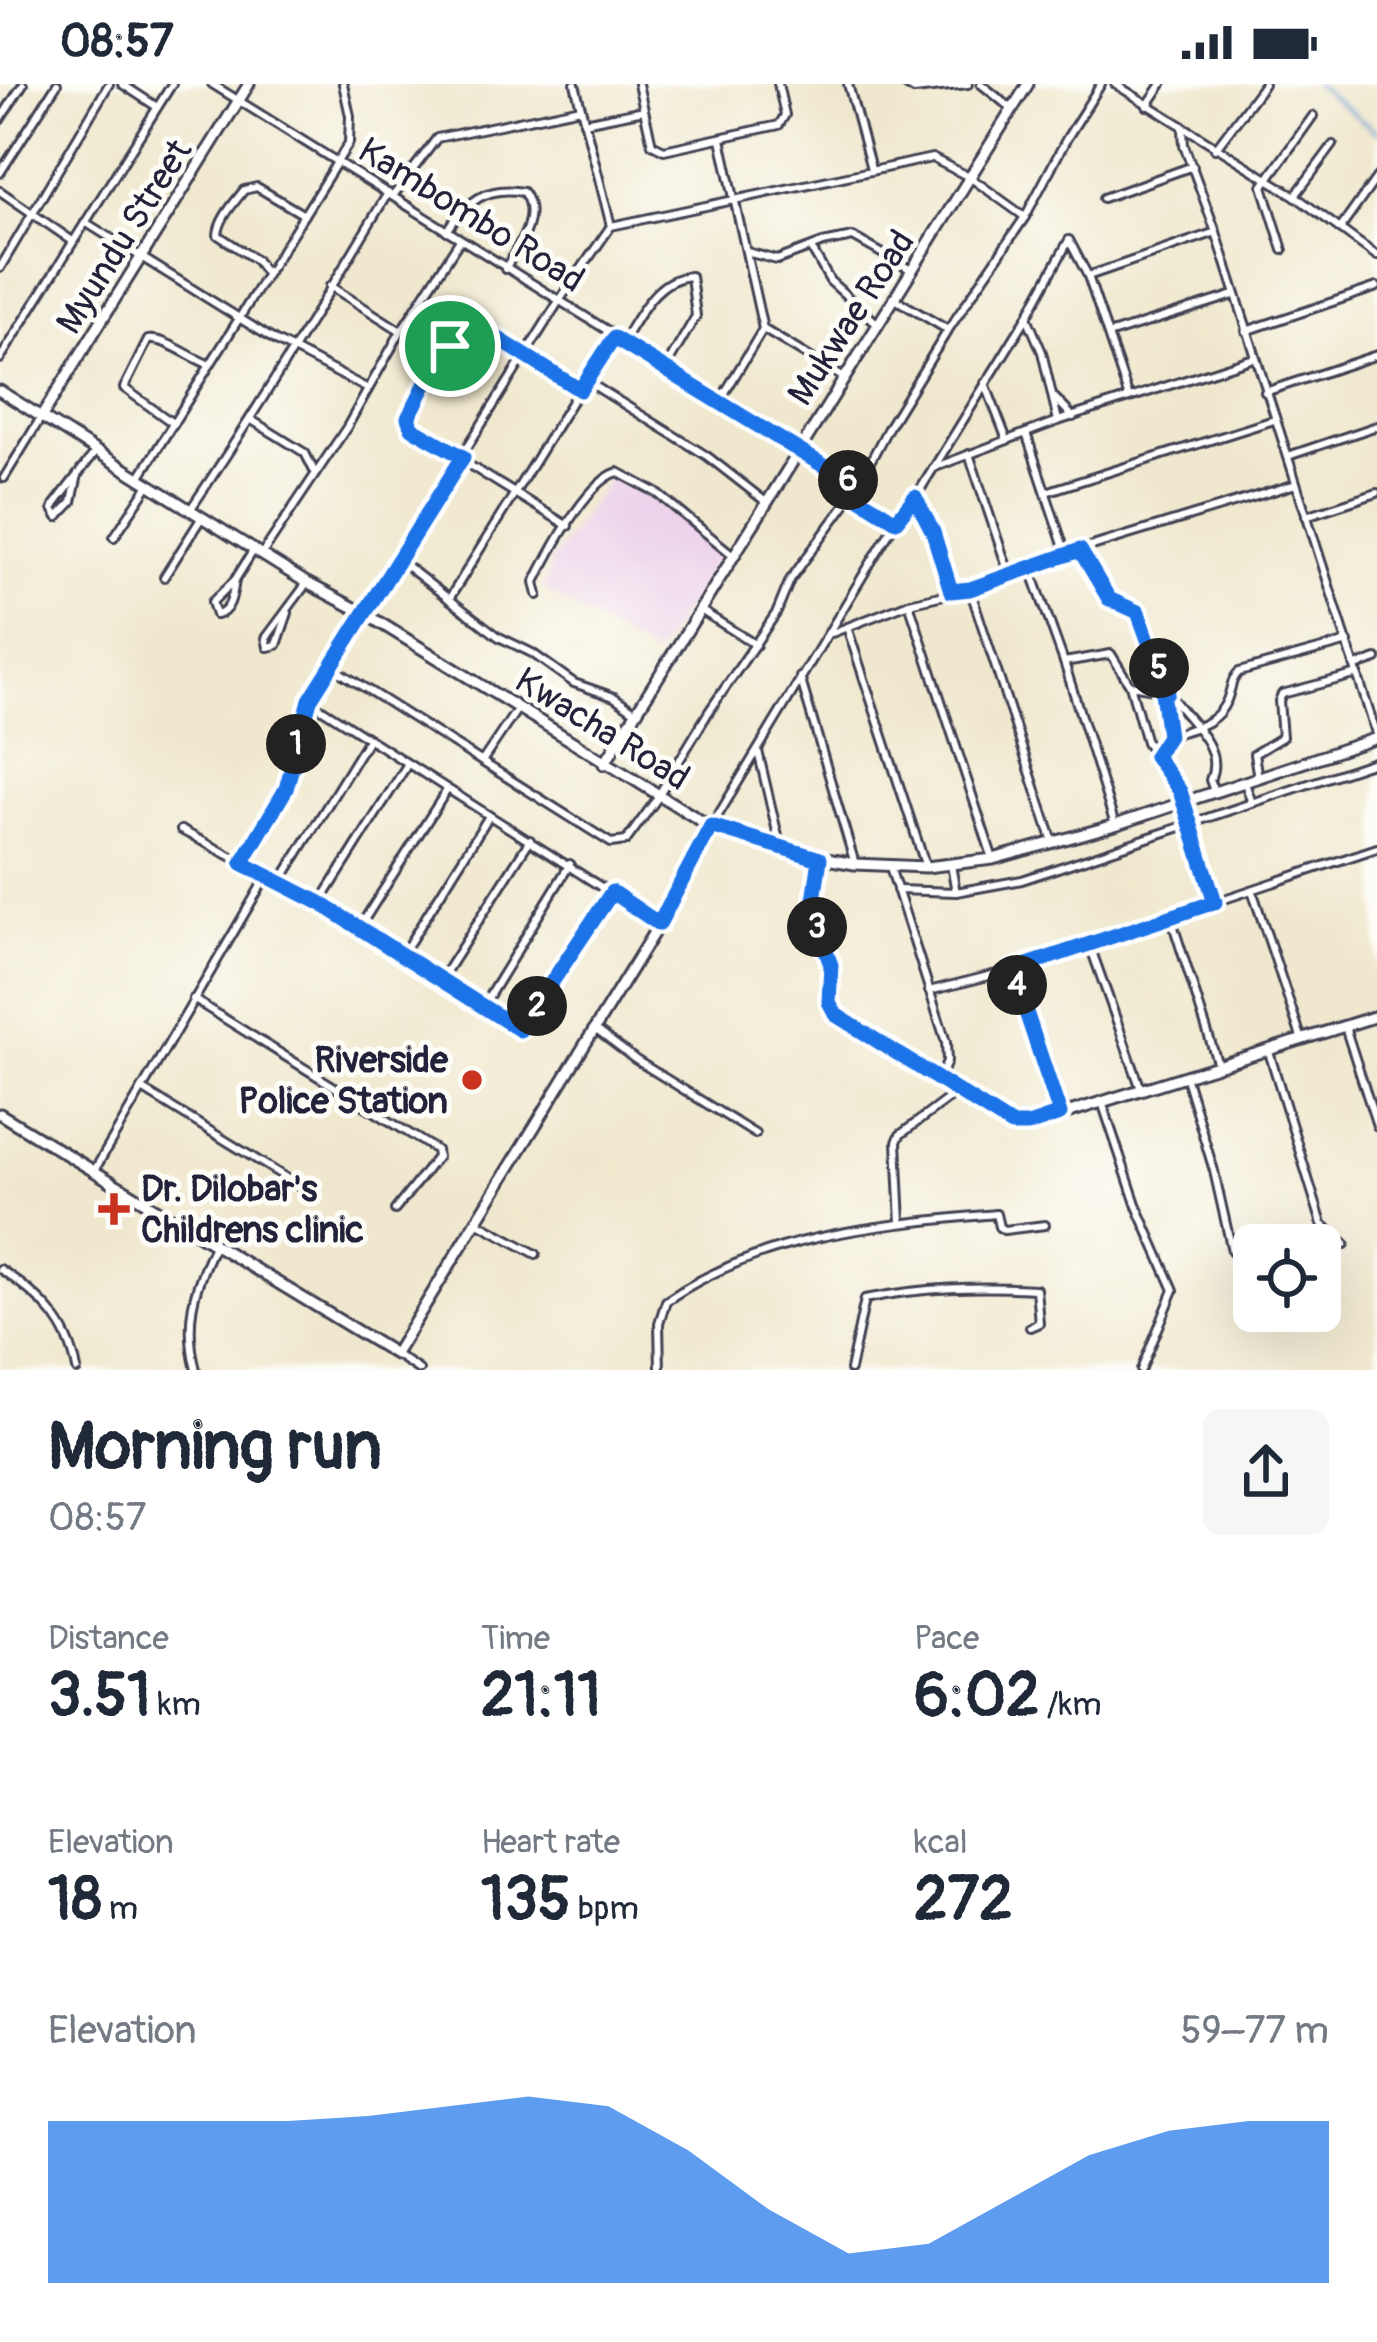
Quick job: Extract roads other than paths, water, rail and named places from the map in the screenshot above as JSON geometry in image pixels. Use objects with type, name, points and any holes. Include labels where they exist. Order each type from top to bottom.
[{"type":"main road","name":"Myundu Street","points":[[42,416],[249,84]]},
{"type":"main road","name":"Mukwae Road","points":[[604,764],[1028,84]]},
{"type":"main road","name":"Kwacha Road","points":[[0,391],[658,796],[711,826],[820,859],[926,868],[993,859],[1115,825],[1377,737]]},
{"type":"main road","points":[[0,1114],[395,1354],[659,924],[711,826]]},
{"type":"main road","points":[[820,859],[812,903],[832,974],[831,1009],[1019,1126],[1377,1016]]},
{"type":"street","points":[[0,120],[23,84]]},
{"type":"street","points":[[0,173],[57,84]]},
{"type":"street","points":[[0,268],[109,84]]},
{"type":"street","points":[[122,84],[157,107]]},
{"type":"street","points":[[0,359],[172,84]]},
{"type":"street","name":"Kambombo Road","points":[[212,84],[798,449],[896,521]]},
{"type":"street","points":[[114,537],[174,424],[349,143],[343,84]]},
{"type":"street","points":[[575,84],[611,226]]},
{"type":"street","points":[[638,84],[657,149],[721,139],[783,121],[778,84]]},
{"type":"street","points":[[848,84],[871,169]]},
{"type":"street","points":[[904,84],[914,90],[968,84]]},
{"type":"street","points":[[981,84],[1012,110]]},
{"type":"street","points":[[330,666],[616,844],[626,841],[777,612],[790,580],[855,490],[948,330],[1025,217],[1101,84]]},
{"type":"street","points":[[1115,84],[1295,196],[1377,256]]},
{"type":"street","points":[[1148,106],[1162,84]]},
{"type":"street","points":[[1215,149],[1264,84]]},
{"type":"street","points":[[190,510],[390,195],[437,138],[581,108]]},
{"type":"street","points":[[584,122],[644,110]]},
{"type":"street","points":[[1283,250],[1264,193],[1266,181],[1312,116]]},
{"type":"street","points":[[1183,130],[1184,145],[1377,737]]},
{"type":"street","points":[[720,401],[763,329],[721,139]]},
{"type":"street","points":[[1295,196],[1333,145]]},
{"type":"street","points":[[242,863],[286,789],[310,700],[611,226],[932,158],[971,178],[1025,217]]},
{"type":"street","points":[[1103,198],[1193,166]]},
{"type":"street","points":[[1340,229],[1377,176]]},
{"type":"street","points":[[266,274],[256,260],[218,236],[231,208],[244,190],[256,187],[304,215]]},
{"type":"street","points":[[447,231],[476,197],[502,190],[523,192],[531,207],[529,222],[505,269]]},
{"type":"street","points":[[0,191],[72,240]]},
{"type":"street","points":[[85,222],[140,260],[368,389]]},
{"type":"street","points":[[1088,276],[1216,232]]},
{"type":"street","points":[[747,252],[777,260],[853,237],[913,271]]},
{"type":"street","points":[[235,580],[230,603],[216,615],[212,602],[258,552],[314,475],[460,240]]},
{"type":"street","points":[[711,826],[896,521],[1028,317],[1069,240],[1088,276],[1129,398]]},
{"type":"street","points":[[811,248],[830,280],[880,326]]},
{"type":"street","points":[[623,341],[658,290],[691,276],[697,316],[666,367]]},
{"type":"street","points":[[330,286],[401,331]]},
{"type":"street","points":[[1246,331],[1377,287]]},
{"type":"street","points":[[1108,335],[1234,295]]},
{"type":"street","points":[[895,299],[948,330]]},
{"type":"street","points":[[1028,317],[1042,352],[1058,421]]},
{"type":"street","points":[[568,526],[408,423],[450,346],[466,330],[478,326],[580,390]]},
{"type":"street","points":[[763,329],[844,378]]},
{"type":"street","points":[[449,598],[614,338]]},
{"type":"street","points":[[174,424],[124,388],[148,340],[159,340],[210,365]]},
{"type":"street","points":[[1265,392],[1377,355]]},
{"type":"street","points":[[930,469],[1058,421],[1254,358]]},
{"type":"street","points":[[585,380],[706,456],[766,502]]},
{"type":"street","points":[[986,382],[1007,440]]},
{"type":"street","points":[[1052,395],[1072,417]]},
{"type":"street","points":[[4,478],[42,416]]},
{"type":"street","points":[[250,418],[305,453],[314,475]]},
{"type":"street","points":[[1046,492],[1274,420]]},
{"type":"street","points":[[1288,456],[1377,427]]},
{"type":"street","points":[[1026,434],[1066,554]]},
{"type":"street","points":[[77,475],[72,502],[58,517],[52,509],[77,475],[96,451]]},
{"type":"street","points":[[969,454],[1010,576]]},
{"type":"street","points":[[538,595],[536,582],[568,526],[610,474],[624,472],[733,555]]},
{"type":"street","points":[[828,634],[909,603],[970,589],[1066,554],[1296,484]]},
{"type":"street","points":[[1306,516],[1375,494],[1377,505]]},
{"type":"street","points":[[915,497],[933,532],[951,591]]},
{"type":"street","points":[[164,577],[202,518]]},
{"type":"street","points":[[1080,550],[1109,599],[1129,605],[1144,622],[1165,692],[1168,736],[1155,756]]},
{"type":"street","points":[[398,560],[499,637],[635,712]]},
{"type":"street","points":[[1030,569],[1115,825]]},
{"type":"street","points":[[288,613],[277,645],[268,647],[266,638],[307,583]]},
{"type":"street","points":[[970,589],[1053,842]]},
{"type":"street","points":[[909,603],[993,859]]},
{"type":"street","points":[[699,609],[756,645]]},
{"type":"street","points":[[848,626],[926,868]]},
{"type":"street","points":[[1168,736],[1201,728],[1221,711],[1239,672],[1348,642]]},
{"type":"street","points":[[1064,662],[1111,654],[1130,685],[1140,727],[1184,802],[1215,902]]},
{"type":"street","points":[[1258,778],[1254,754],[1282,736],[1282,694],[1377,659]]},
{"type":"street","points":[[800,677],[855,864]]},
{"type":"street","points":[[1130,685],[1165,692],[1201,728],[1215,793]]},
{"type":"street","points":[[310,700],[367,741],[659,924]]},
{"type":"street","points":[[483,760],[519,708]]},
{"type":"street","points":[[281,881],[367,741]]},
{"type":"street","points":[[757,748],[781,849]]},
{"type":"street","points":[[897,890],[956,892],[1022,880],[1377,761]]},
{"type":"street","points":[[320,903],[407,765]]},
{"type":"street","points":[[1245,782],[1252,803]]},
{"type":"street","points":[[359,928],[447,790]]},
{"type":"street","points":[[402,955],[489,816]]},
{"type":"street","points":[[182,830],[320,903],[522,1029],[612,892]]},
{"type":"street","points":[[442,978],[530,840]]},
{"type":"street","points":[[928,991],[1012,970],[1377,848]]},
{"type":"street","points":[[483,1006],[570,864]]},
{"type":"street","points":[[951,865],[956,892]]},
{"type":"street","points":[[890,867],[948,1053],[940,1080]]},
{"type":"street","points":[[94,1171],[266,877]]},
{"type":"street","points":[[1252,890],[1302,1041]]},
{"type":"street","points":[[1171,918],[1218,1065]]},
{"type":"street","points":[[1089,943],[1141,1089]]},
{"type":"street","points":[[1012,970],[1060,1114]]},
{"type":"street","points":[[193,998],[436,1150],[437,1156],[395,1210]]},
{"type":"street","points":[[1345,1027],[1377,1126]]},
{"type":"street","points":[[595,1029],[635,1060],[755,1134]]},
{"type":"street","points":[[1269,1052],[1322,1224],[1345,1244]]},
{"type":"street","points":[[1185,1075],[1233,1252]]},
{"type":"street","points":[[142,1088],[301,1186]]},
{"type":"street","points":[[901,1223],[897,1142],[957,1091]]},
{"type":"street","points":[[1102,1102],[1136,1204],[1174,1290],[1141,1370]]},
{"type":"street","points":[[660,1370],[660,1315],[666,1301],[788,1242],[901,1223],[996,1214],[1004,1230],[1045,1225]]},
{"type":"street","points":[[477,1222],[536,1254]]},
{"type":"street","points":[[196,1370],[190,1316],[198,1279],[216,1243]]},
{"type":"street","points":[[0,1269],[53,1312],[67,1332],[77,1370]]},
{"type":"street","points":[[850,1370],[865,1299],[910,1289],[1036,1289],[1039,1323],[1030,1327]]},
{"type":"street","points":[[395,1354],[419,1370]]},
{"type":"waterway","points":[[1315,84],[1377,132]]},
{"type":"place","name":"Riverside Police Station","points":[[472,1080]]},
{"type":"place","name":"Dr. Dilobar's Childrens clinic","points":[[114,1209]]}]
